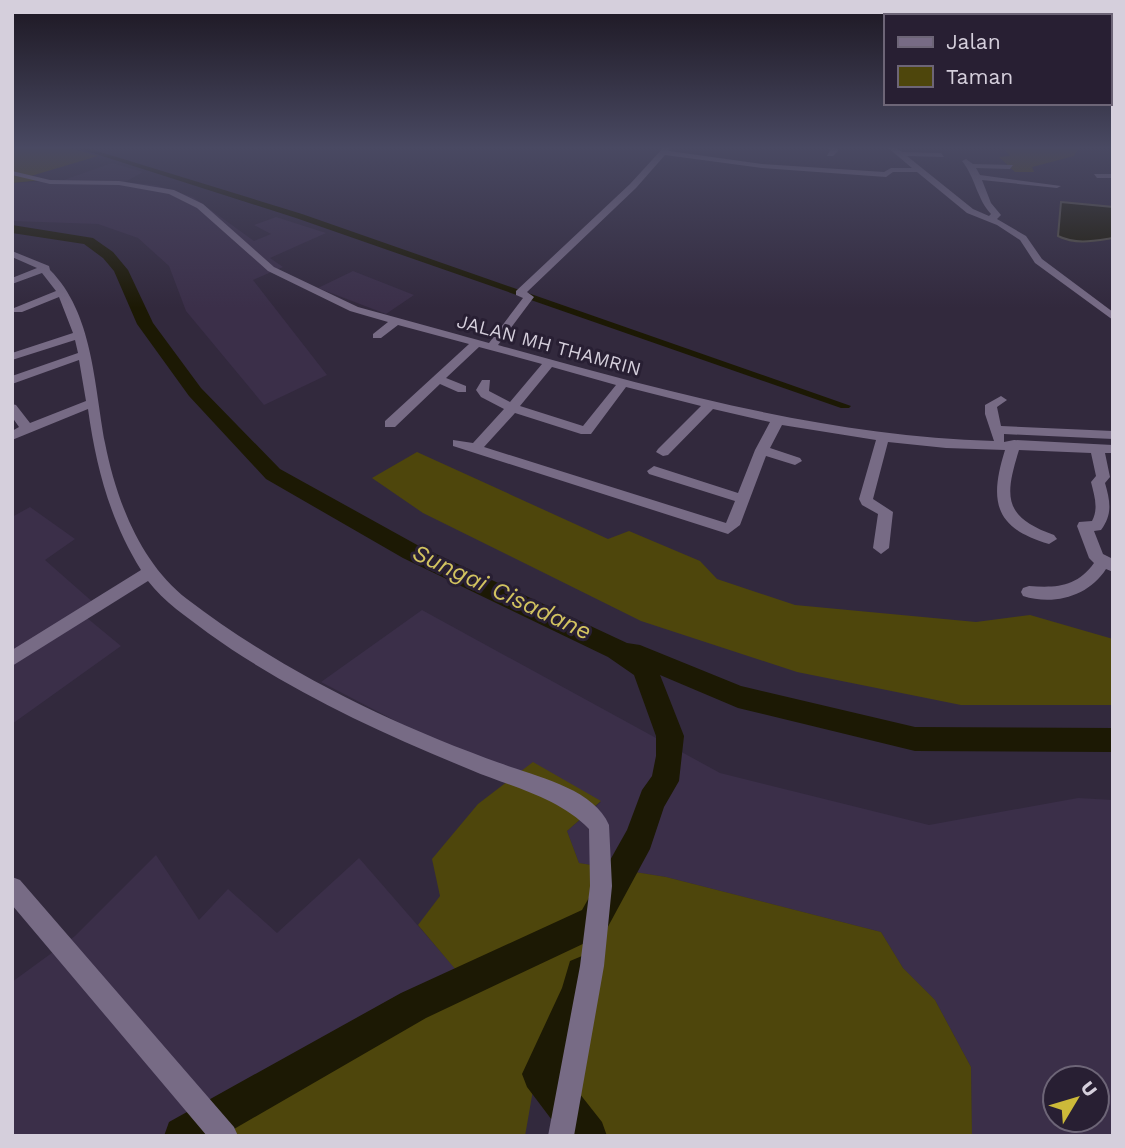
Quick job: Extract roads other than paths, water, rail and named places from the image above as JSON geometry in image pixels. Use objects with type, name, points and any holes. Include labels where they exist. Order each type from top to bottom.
[{"type":"street","name":"JALAN MH THAMRIN","points":[[189,201],[200,206],[271,269],[321,295],[395,322],[548,364],[778,420],[883,437],[946,444],[1002,438],[1113,449]]},
{"type":"street","points":[[491,348],[527,301],[520,293],[618,201]]},
{"type":"street","points":[[957,201],[974,214],[989,219],[1023,238],[1038,261],[1113,317]]},
{"type":"street","points":[[987,201],[997,215],[989,219]]},
{"type":"street","points":[[14,255],[46,268],[63,292],[79,335],[93,403],[98,444],[113,495],[150,572],[174,598],[267,665],[324,696],[388,726],[544,788],[593,817],[599,825],[601,886],[592,966],[561,1136]]},
{"type":"street","points":[[13,281],[46,268]]},
{"type":"street","points":[[18,310],[63,292]]},
{"type":"street","points":[[377,336],[395,322]]},
{"type":"street","points":[[12,357],[79,335]]},
{"type":"street","points":[[390,424],[476,344]]},
{"type":"street","points":[[12,380],[83,355]]},
{"type":"street","points":[[475,449],[513,408],[548,364]]},
{"type":"street","points":[[440,380],[462,389]]},
{"type":"street","points":[[486,383],[482,390],[485,394],[513,408],[586,431],[623,383]]},
{"type":"street","points":[[1001,400],[991,405],[990,414],[1002,438],[1006,465],[1003,502],[1018,528],[1049,539]]},
{"type":"street","points":[[12,436],[93,403]]},
{"type":"street","points":[[663,452],[711,403]]},
{"type":"street","points":[[12,408],[27,428]]},
{"type":"street","points":[[458,443],[724,529],[733,525],[762,450],[778,420]]},
{"type":"street","points":[[1002,438],[1113,435]]},
{"type":"street","points":[[881,548],[886,512],[866,499],[883,437]]},
{"type":"street","points":[[1030,592],[1081,588],[1108,564],[1091,550],[1084,526],[1096,526],[1101,521],[1104,503],[1098,482],[1103,477],[1097,448]]},
{"type":"street","points":[[762,450],[795,461]]},
{"type":"street","points":[[654,471],[743,499]]},
{"type":"street","points":[[12,659],[150,572]]},
{"type":"street","points":[[12,888],[223,1132]]},
{"type":"waterway","points":[[249,201],[740,370]]},
{"type":"waterway","name":"Sungai Cisadane","points":[[12,229],[88,241],[108,255],[121,270],[145,324],[195,392],[273,474],[411,552],[617,650],[644,668],[670,736],[670,756],[665,781],[652,800],[639,838],[598,909]]},
{"type":"waterway","points":[[745,372],[845,406]]},
{"type":"waterway","name":"Sungai Cisadane","points":[[631,652],[738,697],[915,739],[1113,740]]},
{"type":"waterway","points":[[183,1136],[413,1006],[592,922]]},
{"type":"waterway","points":[[582,973],[579,991],[540,1074],[588,1136]]}]
